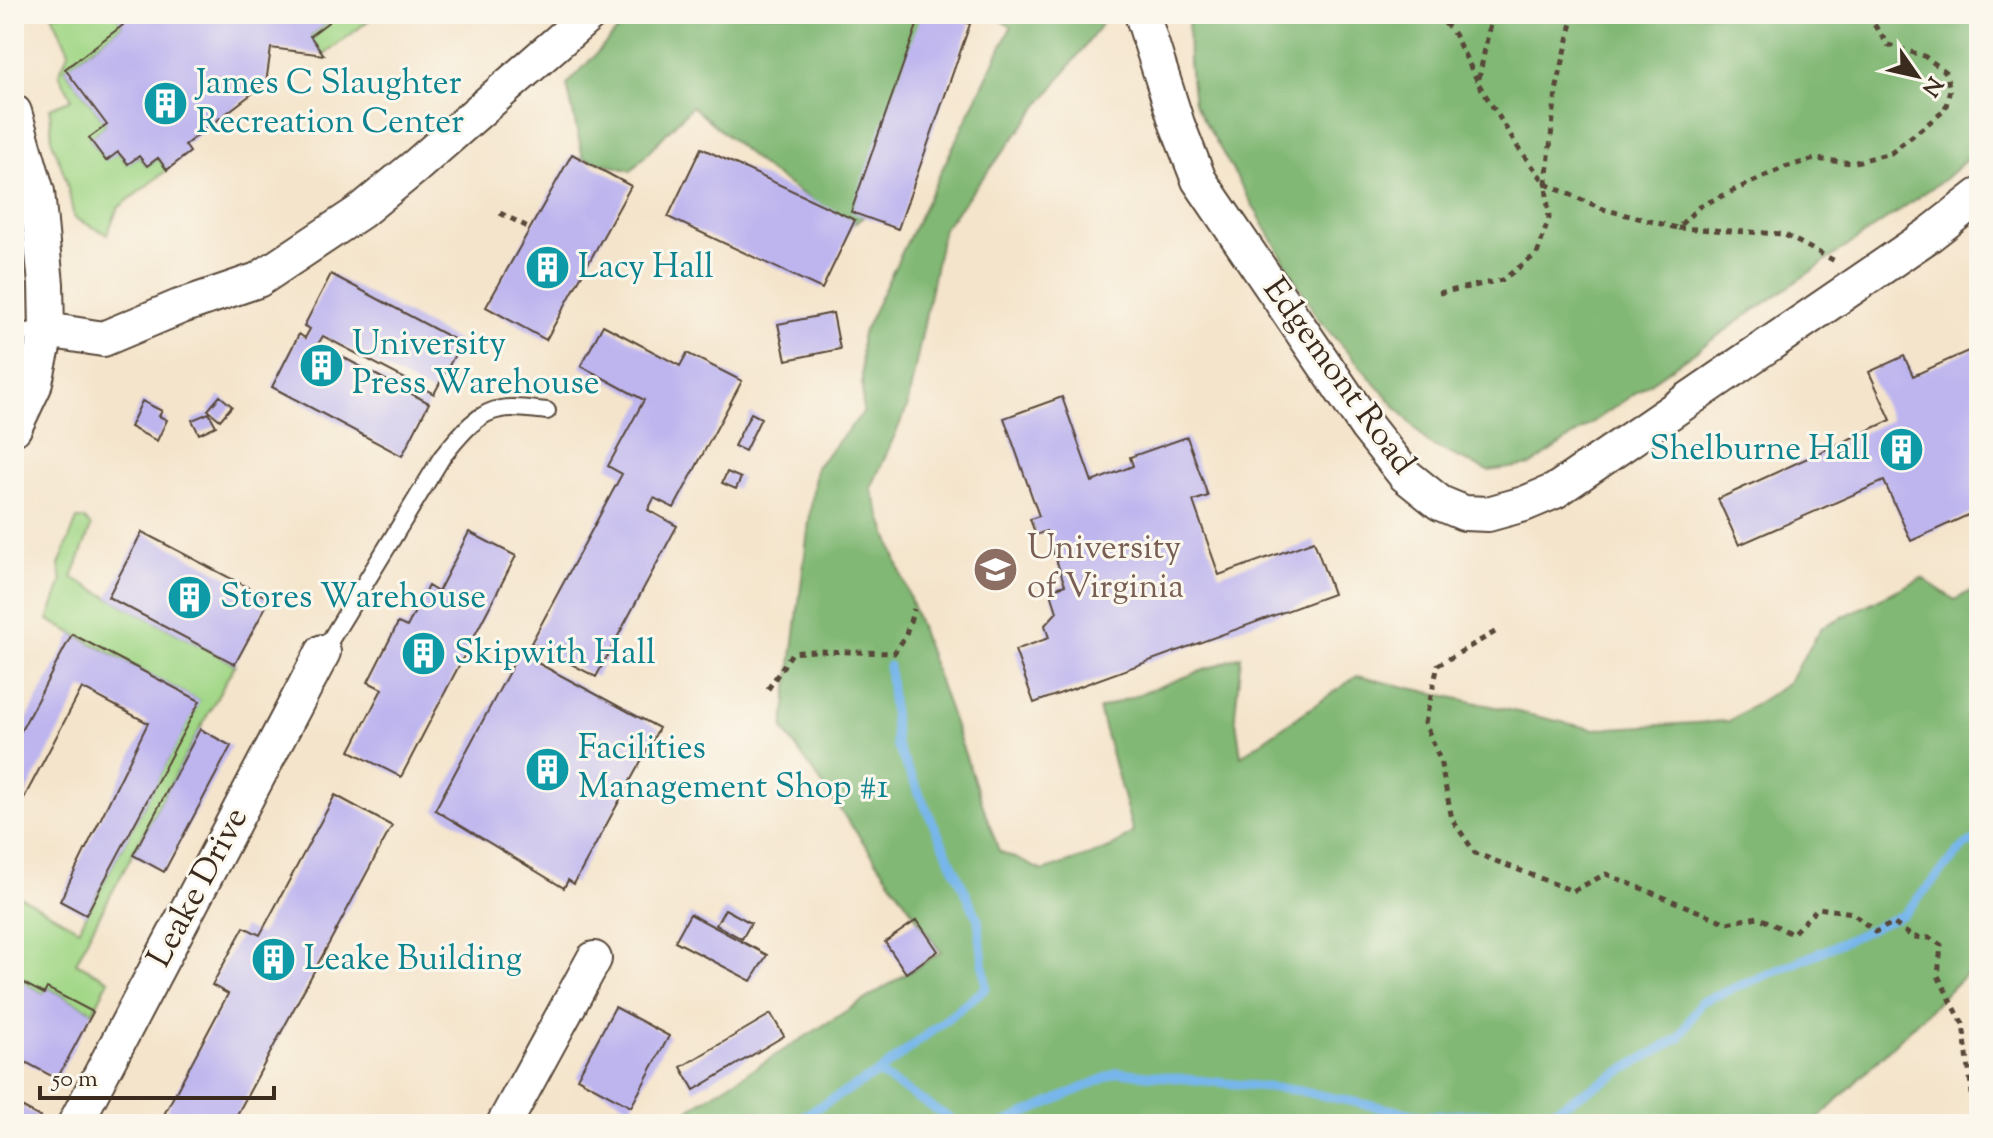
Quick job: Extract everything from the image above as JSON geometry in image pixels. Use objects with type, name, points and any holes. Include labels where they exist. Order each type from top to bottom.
[{"type":"street","points":[[30,332],[103,339],[179,307],[258,280],[360,212],[590,14]]},
{"type":"street","name":"Edgemont Road","points":[[1142,14],[1177,124],[1199,180],[1224,219],[1367,427],[1405,475],[1440,503],[1464,513],[1488,514],[1555,491],[1929,235],[1979,196]]},
{"type":"street","points":[[14,112],[37,192],[46,284],[30,332],[34,386],[14,428]]},
{"type":"street","name":"Leake Drive","points":[[75,1124],[323,652]]},
{"type":"street","points":[[504,1124],[594,959]]},
{"type":"lane","points":[[323,652],[442,457],[460,436],[483,415],[502,408],[547,411]]},
{"type":"path","points":[[1437,14],[1454,34],[1478,83],[1519,149],[1546,184],[1603,209],[1677,228],[1783,234],[1852,270],[1871,275]]},
{"type":"path","points":[[1478,83],[1492,14]]},
{"type":"path","points":[[1439,293],[1502,280],[1537,254],[1549,218],[1546,184],[1556,91],[1574,14]]},
{"type":"path","points":[[1677,228],[1700,206],[1785,167],[1815,159],[1852,163],[1891,153],[1945,110],[1950,89],[1945,71],[1924,56],[1888,45],[1867,14]]},
{"type":"path","points":[[500,213],[530,228]]},
{"type":"path","points":[[768,689],[792,653],[894,653],[905,637],[914,609]]},
{"type":"path","points":[[1495,632],[1438,665],[1425,723],[1440,760],[1452,819],[1475,853],[1573,891],[1606,874],[1727,923],[1758,917],[1792,934],[1818,908],[1853,913],[1875,932],[1893,923],[1913,937],[1930,938],[1941,945],[1938,976],[1963,1024],[1976,1124]]},
{"type":"green space","points":[[52,14],[115,14],[123,25],[65,69],[107,125],[89,138],[106,160],[118,152],[127,164],[139,156],[147,166],[158,158],[167,170],[118,208],[107,234],[74,218],[66,179],[52,141],[50,108],[72,99],[59,74],[69,51]]},
{"type":"green space","points":[[339,14],[377,14],[324,55],[310,36]]},
{"type":"green space","points":[[633,14],[949,14],[888,200],[850,226],[767,170],[692,106],[631,171],[583,158],[567,85]]},
{"type":"green space","points":[[991,14],[1108,14],[943,229],[907,408],[871,488],[999,851],[1043,871],[1110,848],[1133,832],[1099,709],[1241,656],[1235,714],[1241,756],[1357,676],[1593,729],[1729,721],[1787,684],[1822,627],[1922,578],[1955,600],[1979,586],[1979,965],[1973,967],[1813,1124],[675,1124],[694,1106],[941,952],[783,729],[816,467],[863,413],[861,337],[1011,27]]},
{"type":"green space","points":[[1188,14],[1979,14],[1979,148],[1946,178],[1531,465],[1488,471],[1429,444],[1318,319],[1194,103]]},
{"type":"green space","points":[[77,519],[85,519],[91,527],[72,578],[235,664],[76,963],[109,980],[93,1012],[48,988],[44,994],[14,978],[14,893],[79,929],[199,701],[48,620],[62,581],[59,565]]},
{"type":"building","name":"James C Slaughter Recreation Center","points":[[115,14],[339,14],[310,36],[324,55],[271,48],[266,83],[185,145],[190,152],[167,170],[158,158],[147,166],[139,156],[128,164],[118,152],[106,161],[89,138],[107,125],[65,69],[123,25]]},
{"type":"building","points":[[921,14],[942,14],[970,24],[898,229],[851,212]]},
{"type":"building","points":[[701,148],[855,220],[822,289],[668,217]]},
{"type":"building","name":"Lacy Hall","points":[[572,154],[631,186],[546,340],[486,307]]},
{"type":"building","name":"University Press Warehouse","points":[[331,274],[461,343],[434,394],[323,336],[318,344],[429,403],[402,456],[272,387],[299,334],[305,338],[310,329],[304,326]]},
{"type":"building","points":[[833,313],[840,349],[786,360],[778,324]]},
{"type":"building","points":[[603,325],[680,366],[687,353],[742,381],[674,508],[654,498],[648,510],[677,526],[596,677],[531,643],[622,474],[608,466],[644,400],[581,366]]},
{"type":"building","name":"Shelburne Hall","points":[[1979,346],[1979,510],[1911,541],[1884,481],[1739,545],[1718,499],[1891,420],[1869,372],[1904,356],[1913,376]]},
{"type":"building","points":[[220,396],[232,406],[220,420],[208,410]]},
{"type":"building","points":[[1062,397],[1092,482],[1133,466],[1130,457],[1187,437],[1208,496],[1193,501],[1219,575],[1314,541],[1333,594],[1034,703],[1015,650],[1049,638],[1045,625],[1057,612],[1050,590],[1065,585],[1046,531],[1036,535],[1030,519],[1039,516],[1004,418]]},
{"type":"building","points":[[142,401],[162,411],[159,416],[167,420],[157,441],[130,427]]},
{"type":"building","points":[[209,413],[216,426],[199,434],[192,420]]},
{"type":"building","points":[[751,413],[761,418],[745,451],[734,446]]},
{"type":"building","points":[[727,472],[741,478],[736,489],[722,483]]},
{"type":"building","name":"Stores Warehouse","points":[[142,532],[270,599],[235,664],[108,597]]},
{"type":"building","name":"Skipwith Hall","points":[[469,532],[516,556],[401,777],[350,751],[382,689],[368,682],[398,623],[407,627],[428,586],[438,592]]},
{"type":"building","points":[[72,634],[200,701],[86,915],[60,901],[148,723],[82,688],[14,817],[14,744]]},
{"type":"building","name":"Facilities Management Shop #1","points":[[519,653],[659,728],[574,884],[568,880],[564,888],[435,810]]},
{"type":"building","points":[[200,729],[231,746],[164,872],[133,855]]},
{"type":"building","name":"Leake Building","points":[[335,795],[392,826],[232,1124],[159,1124],[228,994],[212,985],[244,927],[260,935]]},
{"type":"building","points":[[725,909],[751,923],[742,939],[716,925]]},
{"type":"building","points":[[690,914],[767,955],[751,981],[675,941]]},
{"type":"building","points":[[917,920],[938,951],[906,973],[885,942]]},
{"type":"building","points":[[14,978],[44,994],[47,988],[93,1012],[57,1079],[14,1056]]},
{"type":"building","points":[[615,1007],[669,1036],[631,1107],[577,1078]]},
{"type":"building","points":[[771,1014],[784,1036],[694,1090],[681,1067]]},
{"type":"building","points":[[14,1103],[40,1117],[37,1124],[14,1124]]},
{"type":"waterway","points":[[789,1124],[878,1073],[986,988],[978,919],[896,744],[889,666]]},
{"type":"waterway","points":[[1002,1124],[1118,1072],[1295,1090],[1423,1116],[1552,1111],[1679,1038],[1701,1002],[1904,914],[1964,846],[1979,839]]},
{"type":"waterway","points":[[878,1073],[959,1124]]},
{"type":"place","name":"James C Slaughter Recreation Center","points":[[165,104]]},
{"type":"place","name":"Lacy Hall","points":[[547,268]]},
{"type":"place","name":"University Press Warehouse","points":[[321,365]]},
{"type":"place","name":"Shelburne Hall","points":[[1901,450]]},
{"type":"place","name":"University of Virginia","points":[[996,569]]},
{"type":"place","name":"Stores Warehouse","points":[[189,598]]},
{"type":"place","name":"Skipwith Hall","points":[[423,654]]},
{"type":"place","name":"Facilities Management Shop #1","points":[[547,769]]},
{"type":"place","name":"Leake Building","points":[[273,960]]}]
